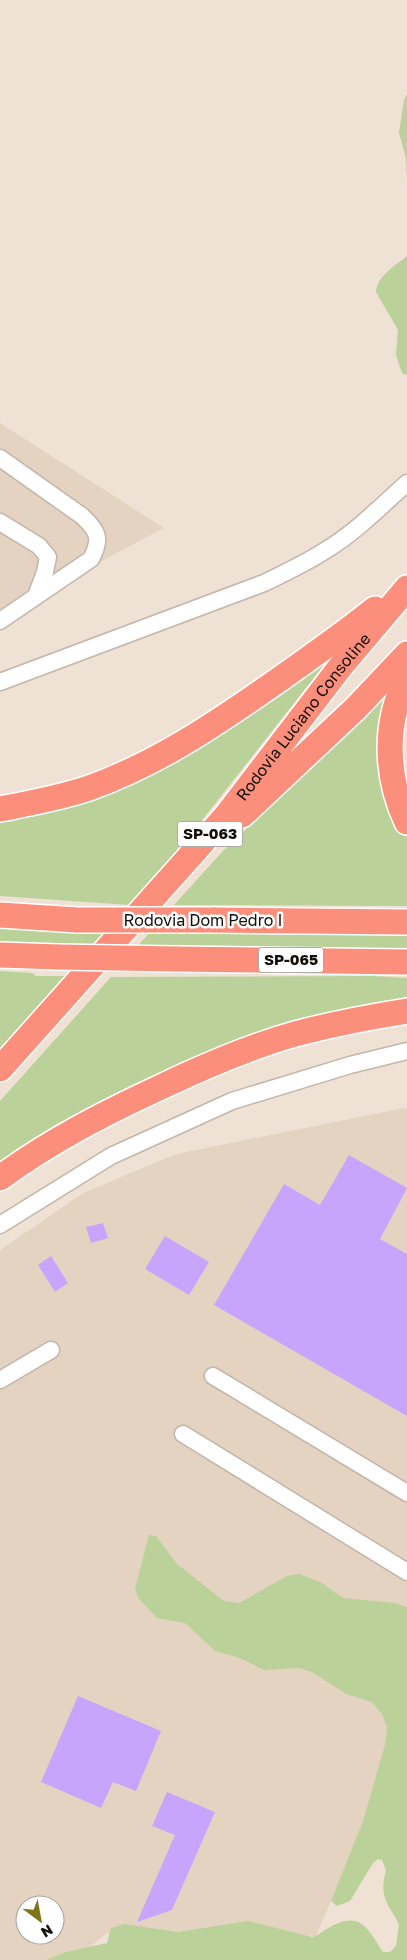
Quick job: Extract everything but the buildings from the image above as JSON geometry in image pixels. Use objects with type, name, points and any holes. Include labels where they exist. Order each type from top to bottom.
[{"type":"highway","points":[[0,809],[53,799],[89,788],[125,774],[166,754],[207,729],[333,642],[407,582]]},
{"type":"highway","name":"Rodovia Luciano Consoline","points":[[0,1069],[226,816],[336,673],[407,588]]},
{"type":"highway","name":"Rodovia Luciano Consoline","points":[[0,1082],[228,828],[356,708],[407,654]]},
{"type":"highway","points":[[407,679],[391,729],[389,754],[394,790],[407,822]]},
{"type":"highway","name":"Rodovia Dom Pedro I","points":[[0,915],[77,920],[407,922]]},
{"type":"highway","name":"SP-065","points":[[0,956],[407,962]]},
{"type":"highway","points":[[0,1178],[60,1138],[108,1111],[196,1070],[294,1034],[349,1021],[407,1011]]},
{"type":"street","points":[[0,458],[82,516],[90,524],[98,540],[98,546],[91,559],[0,621]]},
{"type":"street","points":[[0,682],[264,583],[327,550],[355,529],[407,483]]},
{"type":"street","points":[[0,522],[39,546],[48,557],[45,572],[36,596]]},
{"type":"street","points":[[0,1226],[111,1156],[232,1101],[350,1065],[407,1051]]},
{"type":"street","points":[[0,1380],[51,1350]]},
{"type":"street","points":[[213,1376],[407,1493]]},
{"type":"street","points":[[183,1434],[407,1572]]},
{"type":"shaded area","points":[[0,423],[164,528],[107,558],[0,629]]},
{"type":"shaded area","points":[[404,1108],[407,1109],[407,1727],[316,1936],[107,1933],[74,1960],[0,1960],[0,1250],[83,1193],[176,1154]]},
{"type":"green space","points":[[407,94],[407,181],[406,158],[399,133],[404,100]]},
{"type":"green space","points":[[407,256],[407,375],[402,373],[396,355],[398,330],[376,292],[383,276]]},
{"type":"green space","points":[[320,661],[324,665],[188,838],[130,905],[0,896],[0,822],[47,813],[113,792]]},
{"type":"green space","points":[[384,699],[390,700],[397,817],[407,837],[407,906],[174,905],[223,851]]},
{"type":"green space","points":[[0,924],[107,932],[94,948],[0,944]]},
{"type":"green space","points":[[150,932],[407,933],[407,951],[136,948]]},
{"type":"green space","points":[[0,971],[33,973],[35,976],[71,976],[0,1054]]},
{"type":"green space","points":[[373,976],[407,978],[407,1004],[336,1016],[0,1169],[0,1101],[111,977]]},
{"type":"green space","points":[[149,1535],[156,1536],[177,1564],[224,1601],[239,1603],[287,1576],[299,1574],[322,1583],[343,1598],[395,1603],[407,1607],[407,1960],[46,1960],[66,1952],[107,1943],[111,1928],[124,1924],[178,1932],[248,1921],[312,1937],[336,1924],[353,1921],[365,1926],[383,1952],[390,1952],[396,1946],[399,1924],[385,1898],[383,1886],[386,1870],[382,1860],[378,1859],[373,1863],[350,1901],[337,1906],[331,1901],[363,1821],[385,1745],[387,1727],[382,1714],[372,1702],[346,1694],[312,1672],[299,1668],[264,1670],[240,1658],[215,1651],[185,1623],[157,1618],[139,1599],[135,1589]]}]
